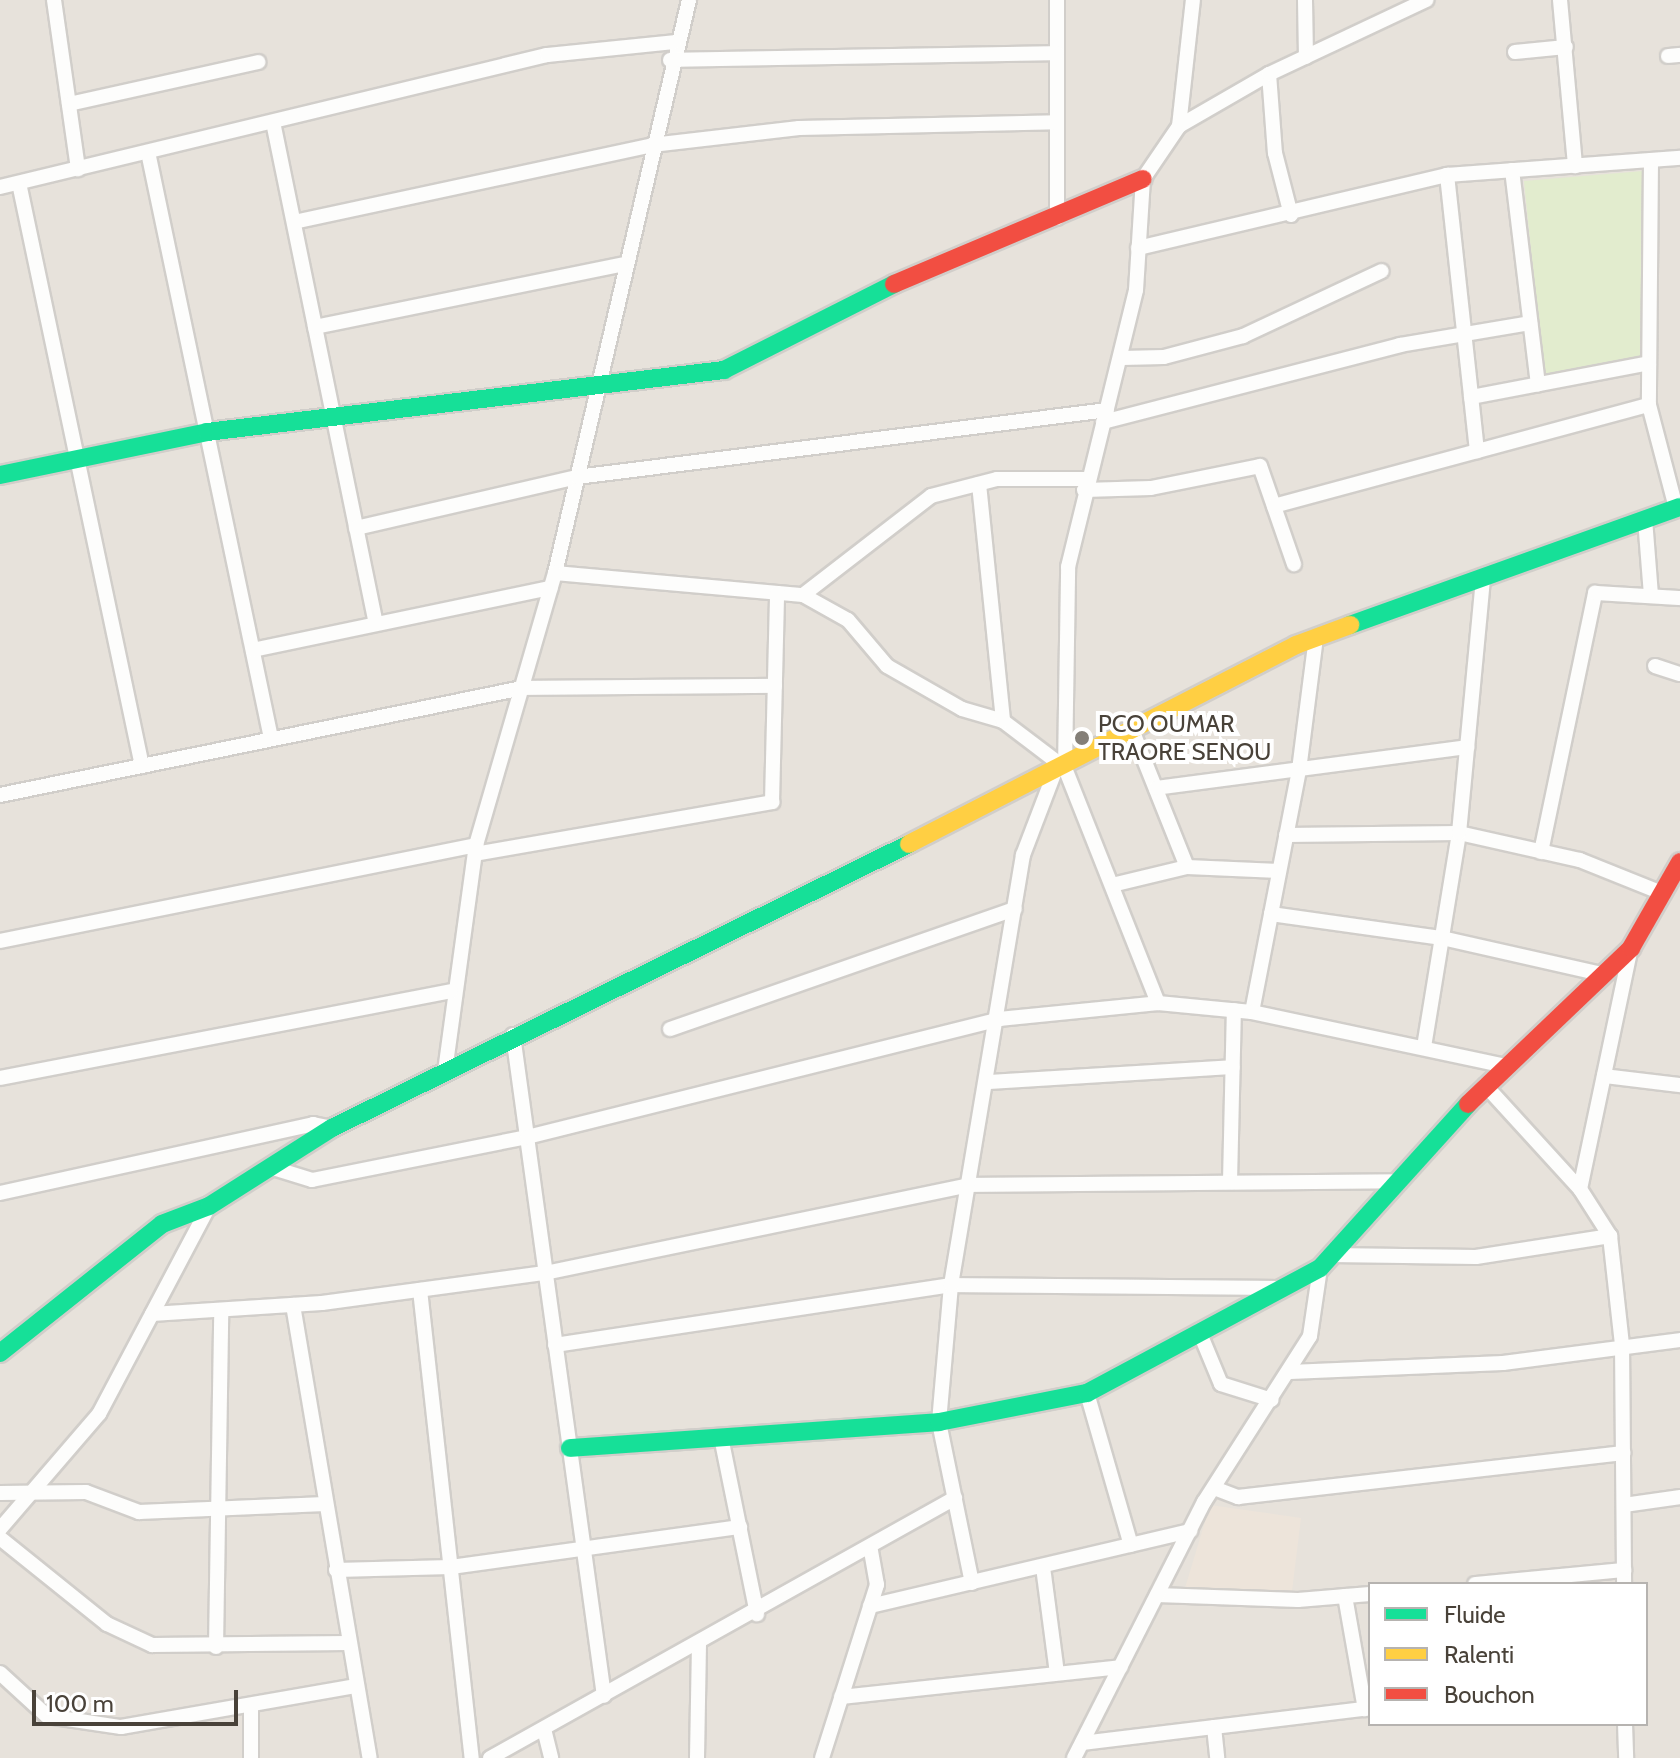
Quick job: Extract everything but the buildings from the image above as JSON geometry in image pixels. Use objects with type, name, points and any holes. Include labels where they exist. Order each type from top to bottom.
[{"type":"street","points":[[55,0],[78,169]]},
{"type":"street","points":[[445,1071],[451,991],[475,849],[553,580],[601,379],[674,42],[689,0]]},
{"type":"street","points":[[1057,0],[1057,218]]},
{"type":"street","points":[[1179,126],[1193,0]]},
{"type":"street","points":[[1305,0],[1306,57]]},
{"type":"street","points":[[972,1583],[939,1422],[951,1285],[999,1019],[1023,855],[1060,771],[1068,567],[1085,485],[1122,358],[1138,248],[1143,179],[1179,126],[1269,74],[1426,0]]},
{"type":"street","points":[[1560,0],[1575,166]]},
{"type":"street","points":[[0,187],[547,55],[674,42]]},
{"type":"street","points":[[1515,52],[1566,47]]},
{"type":"street","points":[[670,60],[1057,53]]},
{"type":"street","points":[[69,104],[258,62]]},
{"type":"street","points":[[1269,74],[1275,153],[1291,215]]},
{"type":"street","points":[[273,122],[376,624]]},
{"type":"street","points":[[294,222],[652,145],[799,128],[1057,122]]},
{"type":"street","points":[[148,152],[271,738]]},
{"type":"street","points":[[1138,248],[1291,215],[1447,175],[1680,158]]},
{"type":"street","points":[[0,1353],[162,1224],[209,1206],[332,1128],[513,1035],[1060,771],[1316,637],[1678,507],[1649,405],[1651,160]]},
{"type":"street","points":[[1512,170],[1538,384]]},
{"type":"street","points":[[1447,175],[1477,451]]},
{"type":"street","points":[[0,475],[207,432],[601,379],[724,370],[869,294],[1057,218],[1143,179]]},
{"type":"street","points":[[19,183],[142,766]]},
{"type":"street","points":[[315,327],[626,264]]},
{"type":"street","points":[[1122,358],[1164,357],[1243,336],[1318,307],[1382,271]]},
{"type":"street","points":[[356,528],[577,477],[1105,416],[1464,334],[1530,323]]},
{"type":"street","points":[[1471,397],[1649,363]]},
{"type":"street","points":[[1274,506],[1649,405]]},
{"type":"street","points":[[803,595],[931,496],[979,484],[1151,488],[1260,466],[1294,564]]},
{"type":"street","points":[[979,484],[1003,721]]},
{"type":"street","points":[[1645,519],[1651,596]]},
{"type":"street","points":[[1424,1047],[1459,833],[1483,577]]},
{"type":"street","points":[[253,650],[376,624],[553,580],[803,595],[848,620],[887,666],[962,709],[1003,721],[1060,771],[1112,885],[1158,1003]]},
{"type":"street","points":[[0,941],[475,849],[772,802],[777,593]]},
{"type":"street","points":[[1541,852],[1595,593],[1680,598]]},
{"type":"street","points":[[1252,1012],[1299,770],[1316,637]]},
{"type":"street","points":[[1655,666],[1680,674]]},
{"type":"street","points":[[0,795],[522,688],[775,686]]},
{"type":"street","points":[[1133,732],[1187,867]]},
{"type":"street","points":[[1156,788],[1467,747]]},
{"type":"street","points":[[1286,835],[1459,833],[1541,852],[1662,893]]},
{"type":"street","points":[[1580,1189],[1631,948],[1680,862]]},
{"type":"street","points":[[1112,885],[1187,867],[1279,871]]},
{"type":"street","points":[[670,1029],[1015,909]]},
{"type":"street","points":[[1271,914],[1442,938],[1602,974]]},
{"type":"street","points":[[570,1448],[939,1422],[1087,1393],[1326,1262],[1394,1181],[1485,1085],[1631,948]]},
{"type":"street","points":[[0,1078],[451,991]]},
{"type":"street","points":[[270,1167],[312,1180],[527,1137],[999,1019],[1158,1003],[1252,1012],[1505,1066]]},
{"type":"street","points":[[1230,1182],[1234,1010]]},
{"type":"street","points":[[513,1035],[604,1696]]},
{"type":"street","points":[[988,1082],[1233,1067]]},
{"type":"street","points":[[1604,1076],[1680,1085]]},
{"type":"street","points":[[1485,1085],[1580,1189],[1610,1236],[1622,1344],[1624,1577],[1518,1582]]},
{"type":"street","points":[[0,1193],[313,1124],[332,1128]]},
{"type":"street","points":[[152,1314],[293,1305],[545,1273],[969,1185],[1394,1181]]},
{"type":"street","points":[[0,1529],[99,1414],[209,1206]]},
{"type":"street","points":[[1326,1262],[1476,1257],[1610,1236]]},
{"type":"street","points":[[1074,1758],[1214,1488],[1310,1336],[1326,1262]]},
{"type":"street","points":[[555,1345],[951,1285],[1274,1288]]},
{"type":"street","points":[[420,1290],[472,1758]]},
{"type":"street","points":[[293,1305],[348,1643],[370,1758]]},
{"type":"street","points":[[216,1647],[221,1310]]},
{"type":"street","points":[[1199,1331],[1221,1384],[1272,1400]]},
{"type":"street","points":[[1290,1372],[1503,1363],[1622,1344],[1680,1340]]},
{"type":"street","points":[[1087,1393],[1131,1545]]},
{"type":"street","points":[[721,1437],[757,1614]]},
{"type":"street","points":[[1214,1488],[1238,1497],[1623,1453]]},
{"type":"street","points":[[0,1493],[86,1492],[139,1512],[325,1504]]},
{"type":"street","points":[[1624,1505],[1680,1497]]},
{"type":"street","points":[[490,1758],[757,1614],[955,1498]]},
{"type":"street","points":[[336,1570],[451,1567],[740,1527]]},
{"type":"street","points":[[870,1606],[1190,1531]]},
{"type":"street","points":[[0,1538],[107,1624],[152,1645],[216,1647],[348,1643]]},
{"type":"street","points":[[822,1758],[877,1585],[870,1547]]},
{"type":"street","points":[[1043,1567],[1057,1673]]},
{"type":"street","points":[[1157,1595],[1368,1594]]},
{"type":"street","points":[[1082,1743],[1368,1708],[1345,1596]]},
{"type":"street","points":[[697,1758],[699,1645]]},
{"type":"street","points":[[841,1697],[1120,1667]]},
{"type":"street","points":[[0,1673],[47,1716],[121,1727],[356,1686]]},
{"type":"street","points":[[251,1705],[251,1758]]},
{"type":"street","points":[[1625,1726],[1626,1758]]},
{"type":"street","points":[[1214,1727],[1217,1758]]},
{"type":"street","points":[[544,1729],[551,1758]]},
{"type":"shaded area","points":[[0,0],[1680,0],[1680,1758],[0,1758]]},
{"type":"shaded area","points":[[1210,1505],[1301,1518],[1292,1591],[1185,1588]]},
{"type":"green space","points":[[1643,171],[1645,361],[1544,379],[1524,181]]},
{"type":"traffic: fast","points":[[0,475],[207,432],[724,370],[894,284]]},
{"type":"traffic: fast","points":[[1350,625],[1680,507]]},
{"type":"traffic: fast","points":[[0,1353],[162,1224],[209,1206],[332,1128],[909,844]]},
{"type":"traffic: fast","points":[[570,1448],[939,1422],[1087,1393],[1320,1268],[1468,1104]]},
{"type":"traffic: slow","points":[[909,844],[1296,645],[1350,625]]},
{"type":"traffic: jam","points":[[894,284],[1143,179]]},
{"type":"traffic: jam","points":[[1468,1104],[1631,948],[1680,862]]},
{"type":"place","name":"PCO OUMAR TRAORE SENOU","points":[[1082,738]]}]
